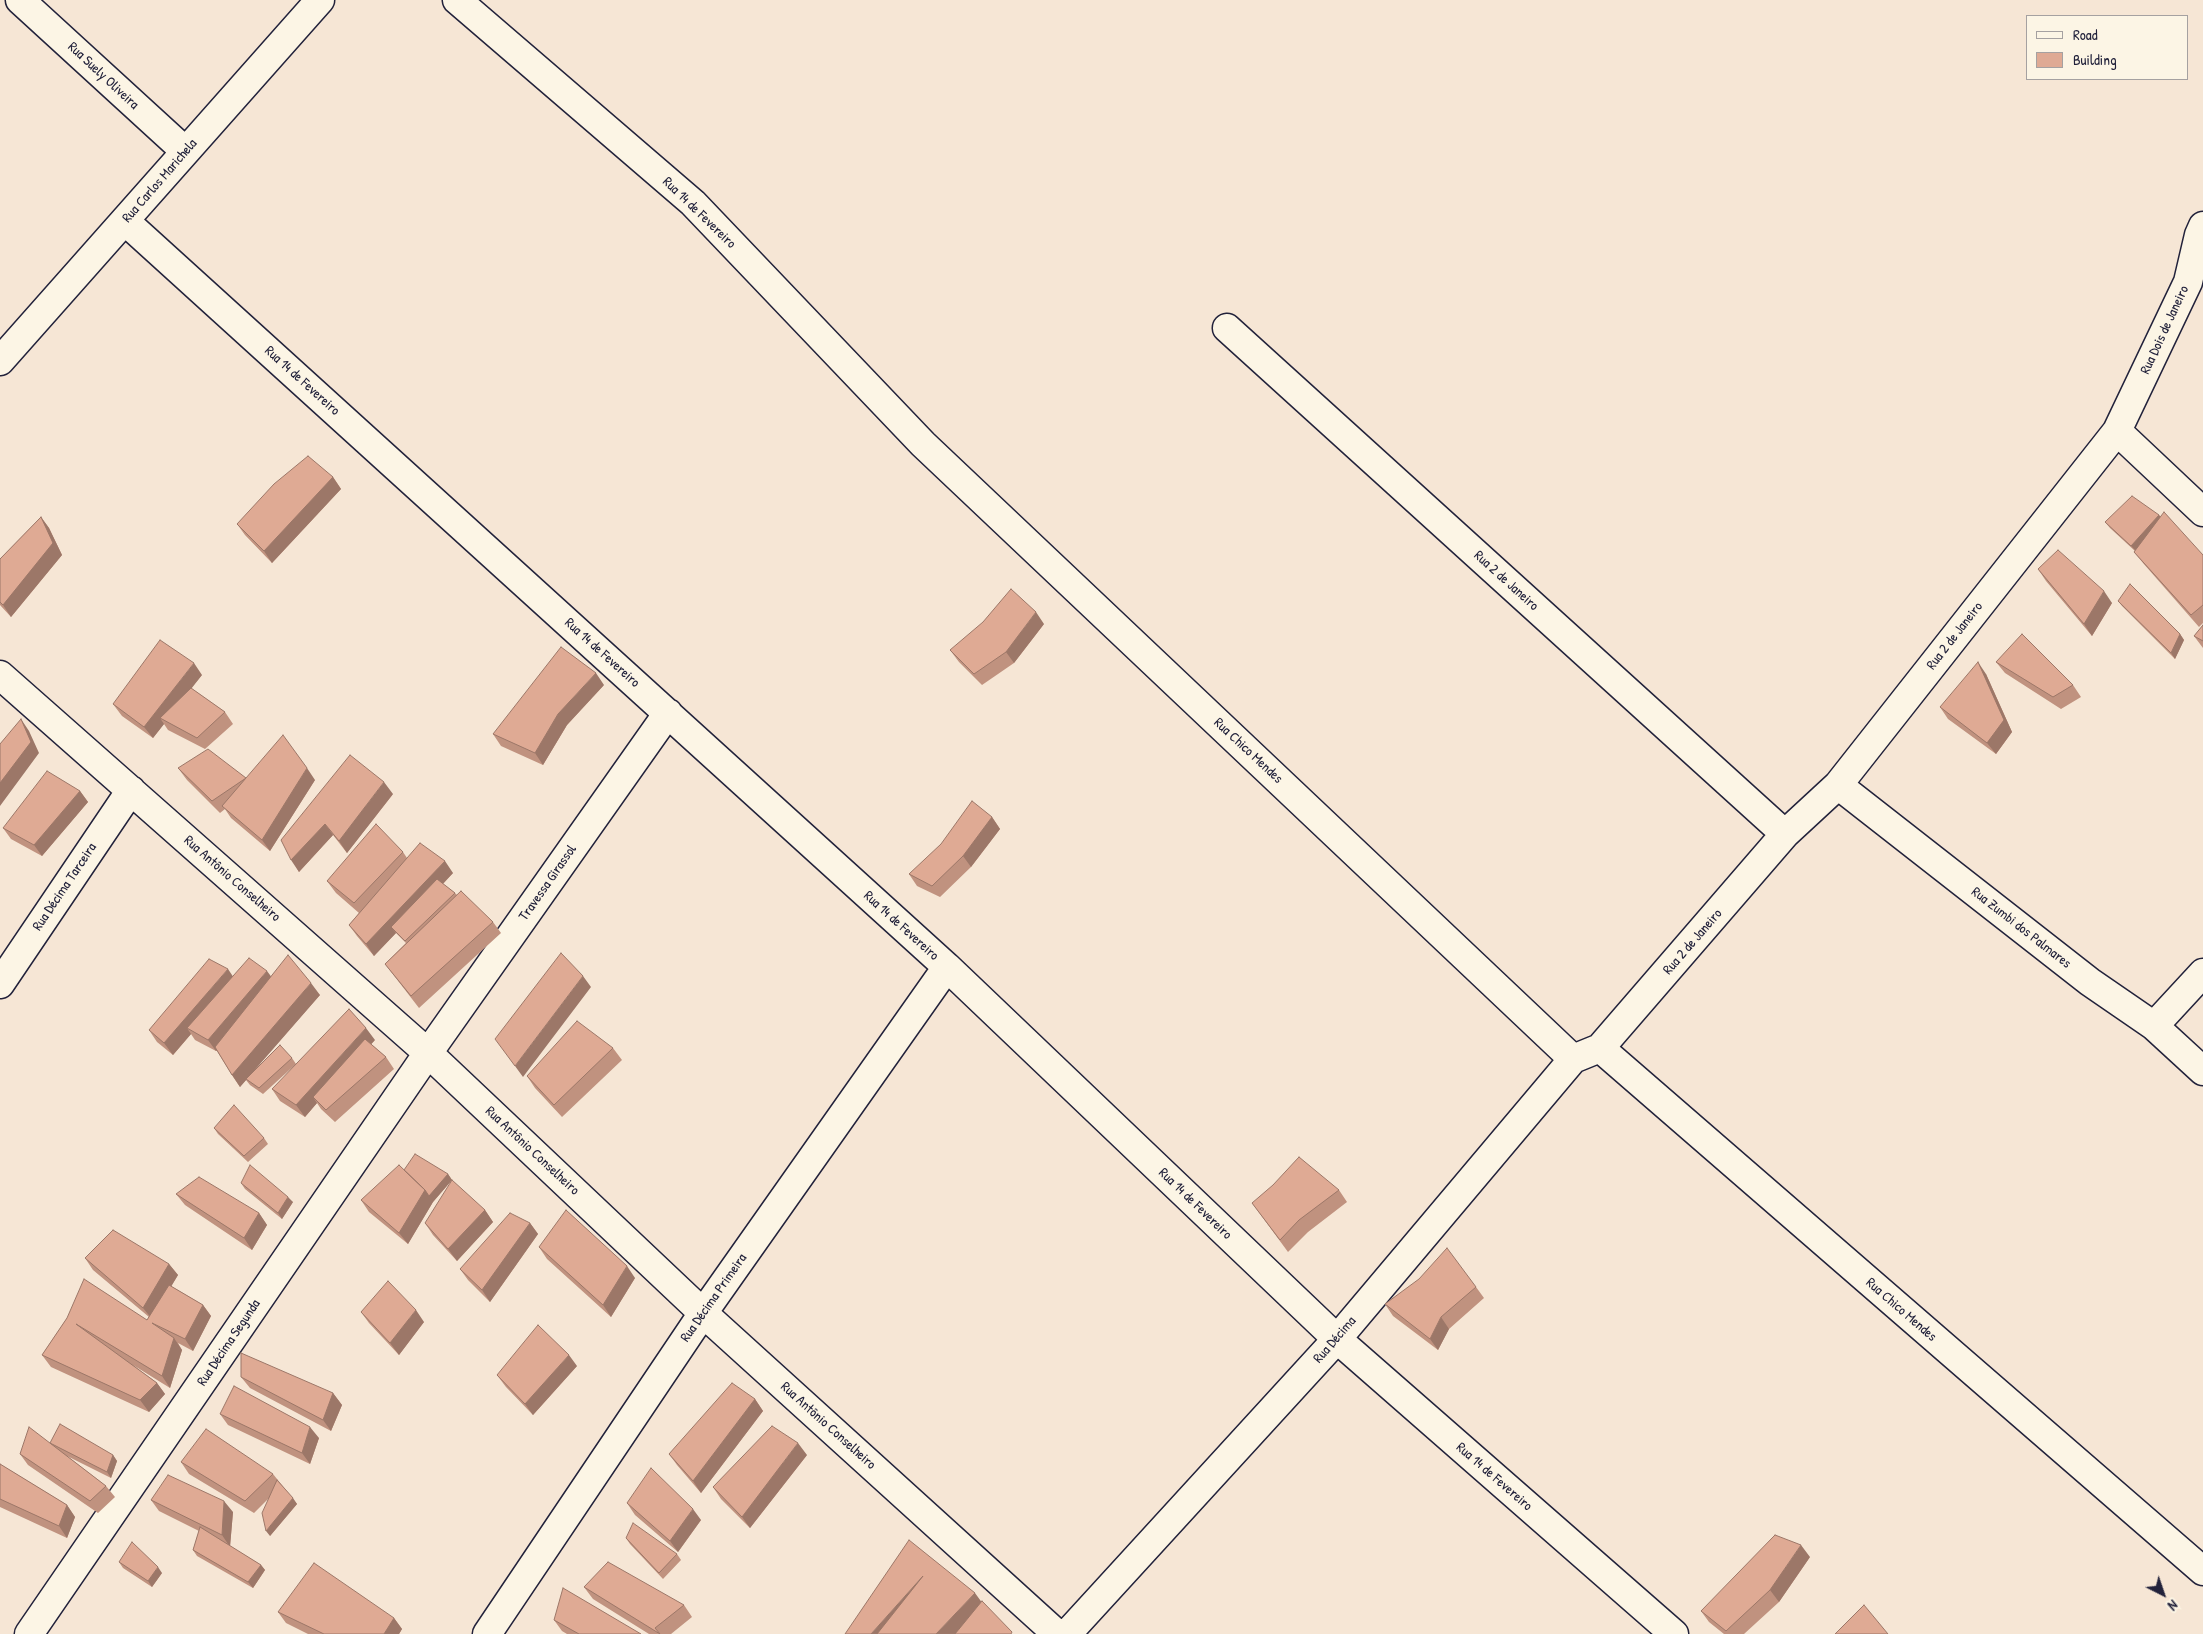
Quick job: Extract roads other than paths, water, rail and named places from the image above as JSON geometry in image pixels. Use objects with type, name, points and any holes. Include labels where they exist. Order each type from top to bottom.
[{"type":"street","name":"Rua Suely Oliveira","points":[[20,0],[185,151]]},
{"type":"street","name":"Rua Carlos Marichela","points":[[2,356],[320,0]]},
{"type":"street","name":"Rua 14 de Fevereiro","points":[[457,0],[693,203],[923,444]]},
{"type":"street","name":"Rua 14 de Fevereiro","points":[[125,220],[947,967],[1337,1340],[1674,1634]]},
{"type":"street","name":"Rua Dois de Janeiro","points":[[2117,431],[2188,282],[2199,235],[2203,226]]},
{"type":"street","name":"Rua 2 de Janeiro","points":[[1227,328],[1786,834]]},
{"type":"street","points":[[2117,431],[2203,512]]},
{"type":"street","name":"Rua 2 de Janeiro","points":[[1600,1048],[1786,834],[1838,785],[2117,431]]},
{"type":"street","name":"Rua Chico Mendes","points":[[923,444],[1573,1058]]},
{"type":"street","name":"Rua Antônio Conselheiro","points":[[0,674],[428,1053],[703,1313],[1057,1634]]},
{"type":"street","name":"Travessa Girassol","points":[[428,1053],[668,713]]},
{"type":"street","name":"Rua Zumbi dos Palmares","points":[[1838,785],[2090,982],[2154,1026],[2203,1071]]},
{"type":"street","name":"Rua Décima Tarceira","points":[[0,984],[131,790]]},
{"type":"street","name":"Rua Décima Primeira","points":[[487,1634],[703,1313],[947,967]]},
{"type":"street","points":[[2154,1026],[2203,973]]},
{"type":"street","name":"Rua Chico Mendes","points":[[1600,1048],[2203,1572]]},
{"type":"street","name":"Rua Décima","points":[[1067,1634],[1337,1340],[1573,1058],[1600,1048]]},
{"type":"street","name":"Rua Décima Segunda","points":[[29,1634],[428,1053]]}]
